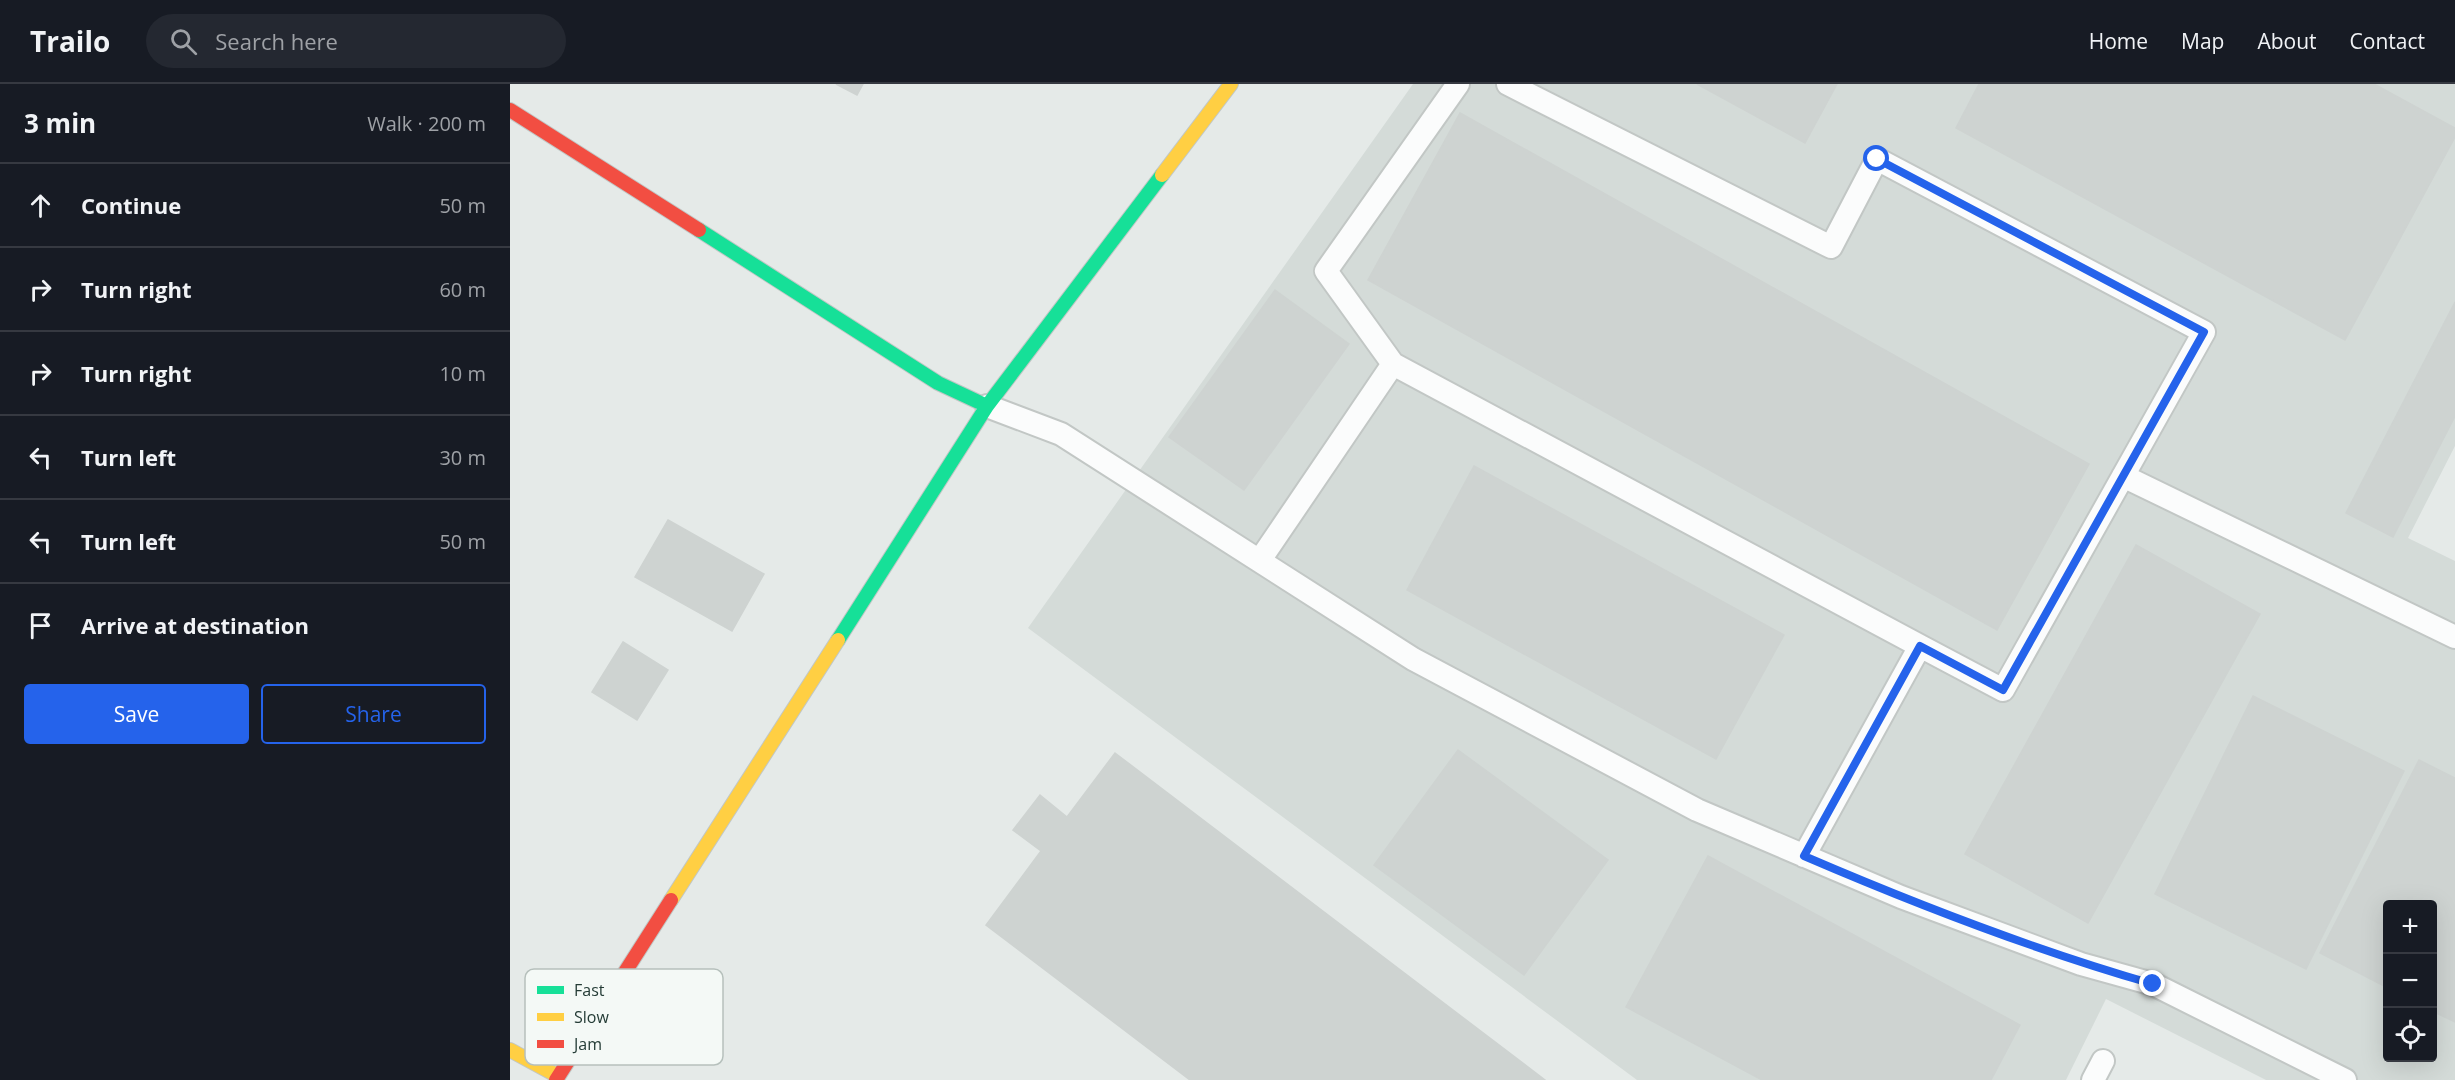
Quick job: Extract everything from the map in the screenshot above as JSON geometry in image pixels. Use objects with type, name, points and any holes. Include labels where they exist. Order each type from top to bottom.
[{"type":"street","points":[[627,969],[987,406],[1231,84]]},
{"type":"street","points":[[510,110],[938,383],[987,406]]},
{"type":"street","points":[[510,1050],[525,1059]]},
{"type":"street","points":[[535,1065],[557,1078],[565,1065]]},
{"type":"lane","points":[[1458,84],[1326,271],[1393,364],[2003,690],[2204,332],[1877,159],[1831,247],[1508,84]]},
{"type":"lane","points":[[1260,560],[1393,364]]},
{"type":"lane","points":[[987,406],[1061,434],[1413,659],[1697,810],[1922,905],[2081,964],[2153,984],[2344,1080]]},
{"type":"lane","points":[[2123,476],[2455,637]]},
{"type":"lane","points":[[1804,856],[1920,646]]},
{"type":"shaded area","points":[[1413,84],[2455,84],[2455,446],[2408,538],[2455,561],[2455,1080],[2266,1080],[2106,999],[2066,1080],[1637,1080],[1028,628]]},
{"type":"building","points":[[836,84],[863,84],[857,95]]},
{"type":"building","points":[[1697,84],[1837,84],[1805,143]]},
{"type":"building","points":[[1979,84],[2374,84],[2455,128],[2455,137],[2345,340],[1956,128]]},
{"type":"building","points":[[1460,113],[2089,464],[1997,630],[1368,280]]},
{"type":"building","points":[[1275,290],[1349,344],[1244,490],[1169,437]]},
{"type":"building","points":[[2455,302],[2455,416],[2393,537],[2346,513]]},
{"type":"building","points":[[1474,466],[1784,635],[1716,759],[1407,590]]},
{"type":"building","points":[[668,520],[764,574],[732,631],[635,577]]},
{"type":"building","points":[[2136,545],[2260,614],[2088,923],[1965,854]]},
{"type":"building","points":[[623,642],[668,670],[637,720],[592,692]]},
{"type":"building","points":[[2253,696],[2404,771],[2306,969],[2155,894]]},
{"type":"building","points":[[1458,750],[1608,860],[1524,975],[1374,865]]},
{"type":"building","points":[[1115,753],[1545,1080],[1190,1080],[986,925],[1041,851],[1013,830],[1040,795],[1067,817]]},
{"type":"building","points":[[2419,760],[2455,778],[2455,1022],[2437,1013],[2437,900],[2383,900],[2383,985],[2320,953]]},
{"type":"building","points":[[1708,856],[2020,1025],[1991,1080],[1762,1080],[1626,1007]]},
{"type":"traffic: fast","points":[[838,640],[987,406],[1162,175]]},
{"type":"traffic: fast","points":[[699,230],[938,383],[987,406]]},
{"type":"traffic: slow","points":[[1162,175],[1231,84]]},
{"type":"traffic: slow","points":[[671,900],[838,640]]},
{"type":"traffic: slow","points":[[510,1050],[525,1058]]},
{"type":"traffic: slow","points":[[538,1065],[558,1076]]},
{"type":"traffic: jam","points":[[510,110],[699,230]]},
{"type":"traffic: jam","points":[[627,969],[671,900]]},
{"type":"traffic: jam","points":[[556,1080],[566,1065]]},
{"type":"route","points":[[1877,159],[2204,332],[2003,690],[1920,646],[1804,856],[1901,897],[2081,964],[2153,984]]}]
